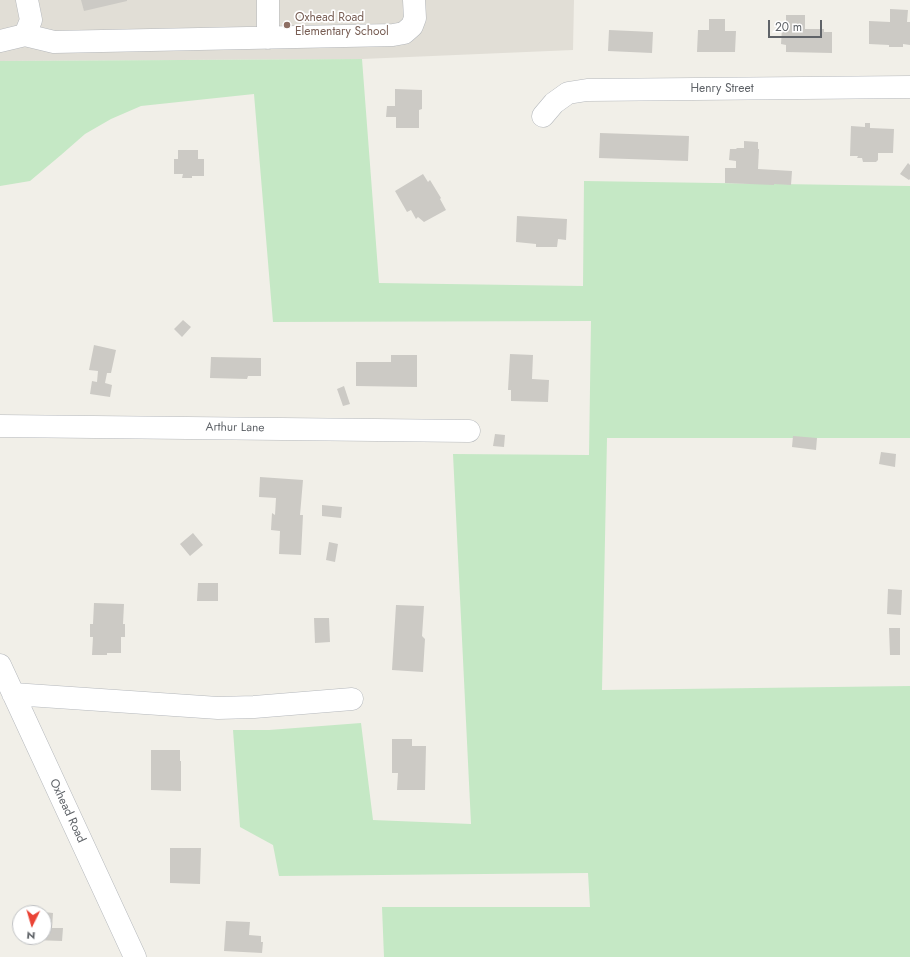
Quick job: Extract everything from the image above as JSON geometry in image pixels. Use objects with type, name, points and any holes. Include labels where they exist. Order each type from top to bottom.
[{"type":"street","points":[[25,35],[31,20],[27,0]]},
{"type":"street","points":[[268,0],[268,38]]},
{"type":"street","points":[[0,41],[25,35],[54,42],[393,36],[404,33],[412,26],[415,18],[414,0]]},
{"type":"street","name":"Henry Street","points":[[543,116],[554,103],[568,93],[587,90],[910,88]]},
{"type":"street","name":"Arthur Lane","points":[[0,426],[469,432]]},
{"type":"street","name":"Oxhead Road","points":[[0,665],[127,954]]},
{"type":"street","points":[[13,694],[218,708],[254,707],[352,699]]},
{"type":"shaded area","name":"Oxhead Road Elementary School","points":[[0,0],[574,0],[573,50],[362,59],[0,61]]},
{"type":"green space","points":[[362,59],[379,283],[583,286],[584,181],[910,186],[910,438],[607,438],[602,690],[910,686],[910,957],[384,957],[382,907],[590,907],[588,873],[279,876],[273,845],[240,827],[233,730],[269,730],[361,723],[373,820],[471,824],[453,454],[589,455],[591,321],[273,322],[254,94],[141,106],[111,119],[85,134],[30,181],[0,186],[0,61]]},
{"type":"building","points":[[81,0],[127,0],[127,1],[84,11]]},
{"type":"building","points":[[890,9],[908,10],[907,22],[910,22],[910,45],[903,44],[903,47],[889,47],[889,45],[869,44],[869,21],[890,22]]},
{"type":"building","points":[[786,15],[805,15],[805,29],[824,29],[824,32],[832,32],[832,53],[786,52],[786,45],[781,44],[782,28],[786,28]]},
{"type":"building","points":[[709,19],[725,19],[725,31],[736,31],[735,52],[697,52],[698,30],[709,30]]},
{"type":"building","points":[[609,30],[653,32],[652,53],[608,51]]},
{"type":"building","points":[[395,89],[422,90],[422,109],[419,110],[419,128],[396,128],[396,117],[386,117],[387,106],[395,106]]},
{"type":"building","points":[[865,123],[870,123],[870,128],[894,129],[893,153],[878,153],[878,160],[876,162],[863,162],[862,158],[857,158],[858,156],[850,156],[851,126],[865,127]]},
{"type":"building","points":[[600,133],[689,136],[688,161],[599,158]]},
{"type":"building","points":[[744,141],[758,142],[758,169],[792,171],[791,185],[725,183],[725,168],[736,168],[736,161],[729,160],[730,149],[744,148]]},
{"type":"building","points":[[178,150],[198,150],[198,159],[204,159],[204,176],[182,178],[183,174],[174,174],[174,159],[178,159]]},
{"type":"building","points":[[908,163],[910,165],[909,180],[900,174]]},
{"type":"building","points":[[423,174],[428,182],[430,180],[441,198],[440,199],[446,210],[424,222],[418,217],[416,219],[411,210],[407,212],[395,191]]},
{"type":"building","points":[[517,216],[567,219],[566,240],[558,239],[557,247],[536,247],[536,244],[516,242]]},
{"type":"building","points":[[183,320],[191,327],[182,337],[174,329]]},
{"type":"building","points":[[94,345],[116,350],[111,373],[107,373],[105,383],[112,385],[110,397],[90,394],[92,381],[97,382],[98,371],[89,370]]},
{"type":"building","points":[[510,354],[533,355],[532,379],[549,380],[548,402],[511,401],[511,390],[508,390]]},
{"type":"building","points":[[391,355],[417,355],[417,387],[356,386],[356,362],[391,362]]},
{"type":"building","points":[[211,357],[261,358],[261,376],[248,376],[247,379],[210,378]]},
{"type":"building","points":[[344,386],[350,404],[343,406],[337,389]]},
{"type":"building","points":[[495,434],[505,435],[504,447],[493,446]]},
{"type":"building","points":[[793,436],[817,438],[816,450],[792,447]]},
{"type":"building","points":[[881,452],[896,454],[895,467],[879,464]]},
{"type":"building","points":[[260,477],[303,480],[300,515],[303,515],[301,555],[279,554],[280,531],[271,530],[272,513],[275,515],[276,498],[259,497]]},
{"type":"building","points":[[322,505],[342,507],[341,518],[322,516]]},
{"type":"building","points":[[193,533],[203,545],[190,556],[180,544]]},
{"type":"building","points":[[329,542],[338,544],[335,562],[326,560]]},
{"type":"building","points":[[198,583],[218,583],[218,601],[197,601]]},
{"type":"building","points":[[888,589],[902,590],[901,615],[887,614]]},
{"type":"building","points":[[94,603],[124,604],[123,624],[125,624],[125,637],[121,637],[121,653],[92,655],[93,637],[90,637],[90,624],[93,624]]},
{"type":"building","points":[[396,605],[424,606],[422,636],[425,639],[423,672],[392,670]]},
{"type":"building","points":[[314,618],[329,618],[330,642],[315,643]]},
{"type":"building","points":[[889,628],[900,628],[900,655],[890,655]]},
{"type":"building","points":[[392,739],[412,739],[412,746],[426,746],[425,790],[397,790],[398,773],[392,773]]},
{"type":"building","points":[[151,750],[180,750],[181,791],[151,790]]},
{"type":"building","points":[[170,848],[201,848],[200,884],[170,883]]},
{"type":"building","points":[[226,921],[250,922],[249,935],[261,936],[261,942],[263,942],[262,953],[224,951]]},
{"type":"building","points":[[52,928],[63,928],[62,941],[52,941]]},
{"type":"place","name":"Oxhead Road Elementary School","points":[[287,25]]}]
